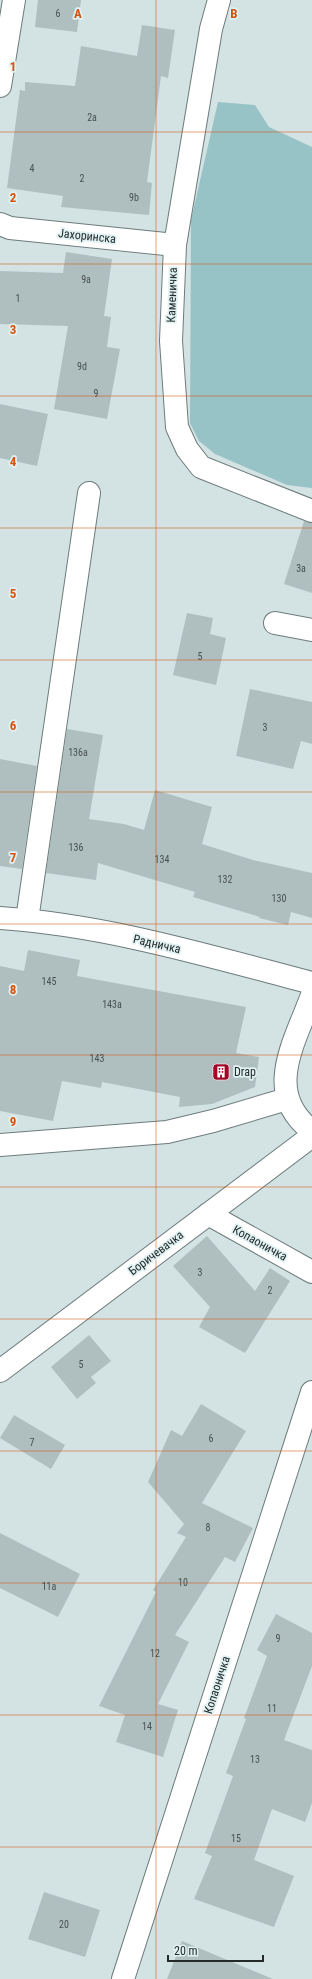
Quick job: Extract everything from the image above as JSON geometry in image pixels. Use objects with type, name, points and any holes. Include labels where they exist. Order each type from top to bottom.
[{"type":"street","points":[[0,86],[14,0]]},
{"type":"street","name":"Каменичка","points":[[219,0],[211,29],[175,244],[170,341],[177,427],[187,449],[201,467],[312,511]]},
{"type":"street","name":"Јахоринска","points":[[0,224],[10,228],[175,244]]},
{"type":"street","points":[[27,920],[89,493]]},
{"type":"street","points":[[275,623],[312,630]]},
{"type":"street","name":"Радничка","points":[[0,918],[68,925],[152,942],[312,983]]},
{"type":"street","points":[[312,995],[285,1070],[287,1099],[298,1118],[312,1131]]},
{"type":"street","points":[[0,1145],[167,1132],[213,1121],[287,1099]]},
{"type":"street","name":"Боричевачка","points":[[0,1371],[312,1136]]},
{"type":"street","name":"Копаоничка","points":[[208,1214],[312,1272]]},
{"type":"street","name":"Копаоничка","points":[[123,1979],[312,1392]]},
{"type":"shaded area","points":[[218,102],[255,105],[269,127],[312,147],[312,488],[287,485],[215,454],[199,441],[190,423],[191,220]]},
{"type":"building","points":[[38,0],[81,0],[77,32],[35,27]]},
{"type":"building","points":[[142,25],[175,30],[168,78],[161,76],[147,182],[152,183],[149,215],[61,207],[63,196],[7,188],[20,90],[25,91],[25,82],[75,86],[81,46],[137,56]]},
{"type":"building","points":[[66,252],[112,259],[104,316],[111,317],[107,347],[120,349],[107,419],[54,409],[68,326],[0,324],[0,271],[63,273]]},
{"type":"building","points":[[0,404],[48,414],[37,466],[0,458]]},
{"type":"building","points":[[304,521],[312,523],[312,593],[284,584]]},
{"type":"building","points":[[187,613],[213,618],[210,634],[226,638],[216,685],[173,675]]},
{"type":"building","points":[[250,689],[312,702],[312,744],[301,741],[293,769],[236,756]]},
{"type":"building","points":[[67,729],[103,735],[89,819],[124,824],[144,830],[155,790],[212,807],[202,844],[253,860],[312,873],[312,918],[291,912],[288,925],[259,918],[260,917],[193,897],[195,892],[98,863],[96,880],[46,873]]},
{"type":"building","points":[[0,759],[37,766],[22,869],[0,866]]},
{"type":"building","points":[[28,950],[80,960],[77,976],[246,1007],[236,1053],[259,1057],[255,1087],[212,1104],[179,1107],[180,1097],[102,1082],[101,1088],[62,1081],[53,1121],[0,1111],[0,966],[24,971]]},
{"type":"building","points":[[207,1236],[255,1291],[270,1268],[290,1281],[245,1353],[199,1327],[210,1307],[173,1266]]},
{"type":"building","points":[[89,1335],[111,1361],[91,1377],[96,1383],[77,1399],[51,1367]]},
{"type":"building","points":[[201,1404],[246,1431],[202,1503],[253,1528],[235,1562],[225,1557],[175,1635],[189,1642],[158,1704],[178,1710],[163,1757],[116,1742],[125,1715],[99,1706],[156,1592],[153,1590],[186,1537],[177,1533],[184,1524],[148,1482],[171,1430],[182,1436]]},
{"type":"building","points":[[14,1415],[65,1445],[51,1469],[0,1438]]},
{"type":"building","points":[[0,1533],[80,1574],[58,1617],[0,1588]]},
{"type":"building","points":[[276,1614],[312,1633],[312,1666],[284,1740],[312,1750],[312,1803],[305,1822],[272,1809],[254,1860],[294,1876],[274,1927],[194,1899],[212,1856],[205,1853],[233,1776],[226,1773],[246,1719],[244,1718],[267,1656],[257,1650]]},
{"type":"building","points":[[44,1892],[100,1910],[85,1957],[28,1939]]},
{"type":"building","points":[[182,1941],[273,1979],[167,1979]]},
{"type":"place","name":"Drap","points":[[221,1072]]}]
